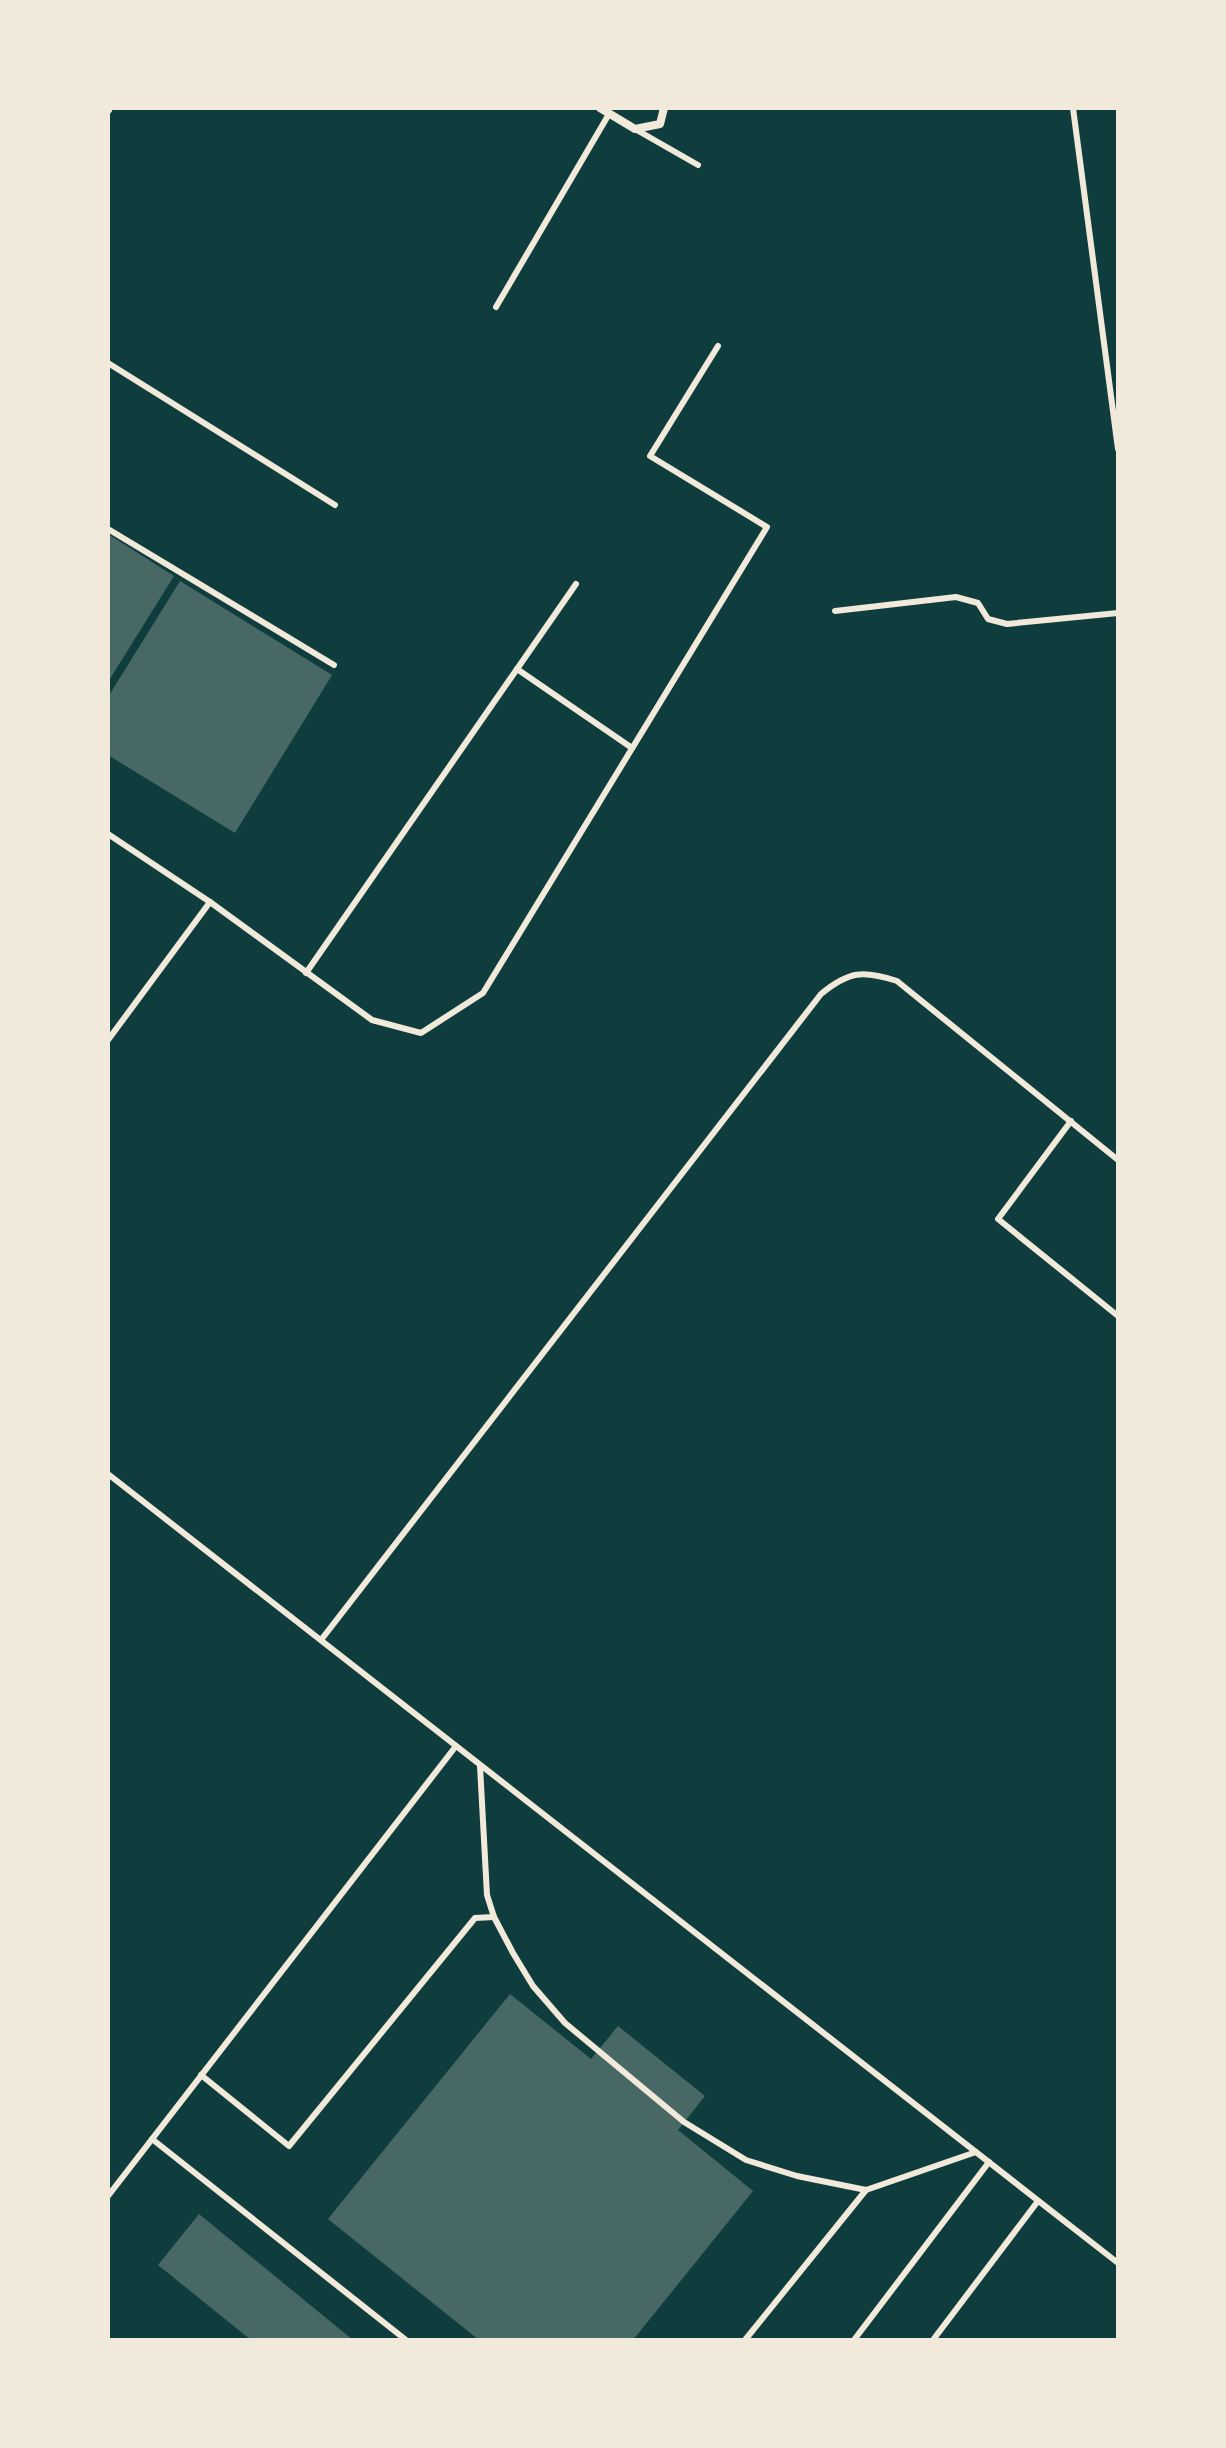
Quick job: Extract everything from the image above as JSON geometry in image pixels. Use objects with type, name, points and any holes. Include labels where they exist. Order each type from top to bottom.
[{"type":"street","points":[[600,108],[635,129],[660,124],[664,108]]},
{"type":"lane","points":[[1073,108],[1118,449]]},
{"type":"lane","points":[[496,307],[609,114]]},
{"type":"lane","points":[[635,129],[698,165]]},
{"type":"lane","points":[[108,834],[210,902],[372,1020],[421,1033],[483,993],[767,527],[650,456],[718,346]]},
{"type":"lane","points":[[108,363],[335,505]]},
{"type":"lane","points":[[108,529],[334,665]]},
{"type":"lane","points":[[306,973],[576,584]]},
{"type":"lane","points":[[835,611],[956,597],[978,603],[988,619],[1007,624],[1118,613]]},
{"type":"lane","points":[[517,669],[632,748]]},
{"type":"lane","points":[[108,1040],[210,902]]},
{"type":"lane","points":[[321,1640],[811,1006],[842,977],[872,972],[897,981],[1118,1160]]},
{"type":"lane","points":[[1071,1121],[998,1219],[1118,1316]]},
{"type":"lane","points":[[108,1474],[1118,2263]]},
{"type":"lane","points":[[108,2196],[456,1746]]},
{"type":"lane","points":[[480,1765],[487,1895],[494,1917],[533,1986],[565,2023],[684,2122],[746,2160],[797,2176],[866,2190],[976,2152]]},
{"type":"lane","points":[[201,2075],[289,2146],[475,1918],[494,1917]]},
{"type":"lane","points":[[152,2139],[406,2340]]},
{"type":"lane","points":[[854,2340],[989,2162]]},
{"type":"lane","points":[[745,2340],[866,2190]]},
{"type":"lane","points":[[933,2340],[1038,2201]]},
{"type":"building","points":[[108,534],[174,576],[108,682]]},
{"type":"building","points":[[180,581],[332,675],[235,833],[108,755],[108,697]]},
{"type":"building","points":[[510,1994],[591,2059],[618,2026],[705,2096],[678,2130],[753,2191],[633,2340],[479,2340],[328,2219]]},
{"type":"building","points":[[199,2214],[353,2340],[251,2340],[158,2265]]}]
